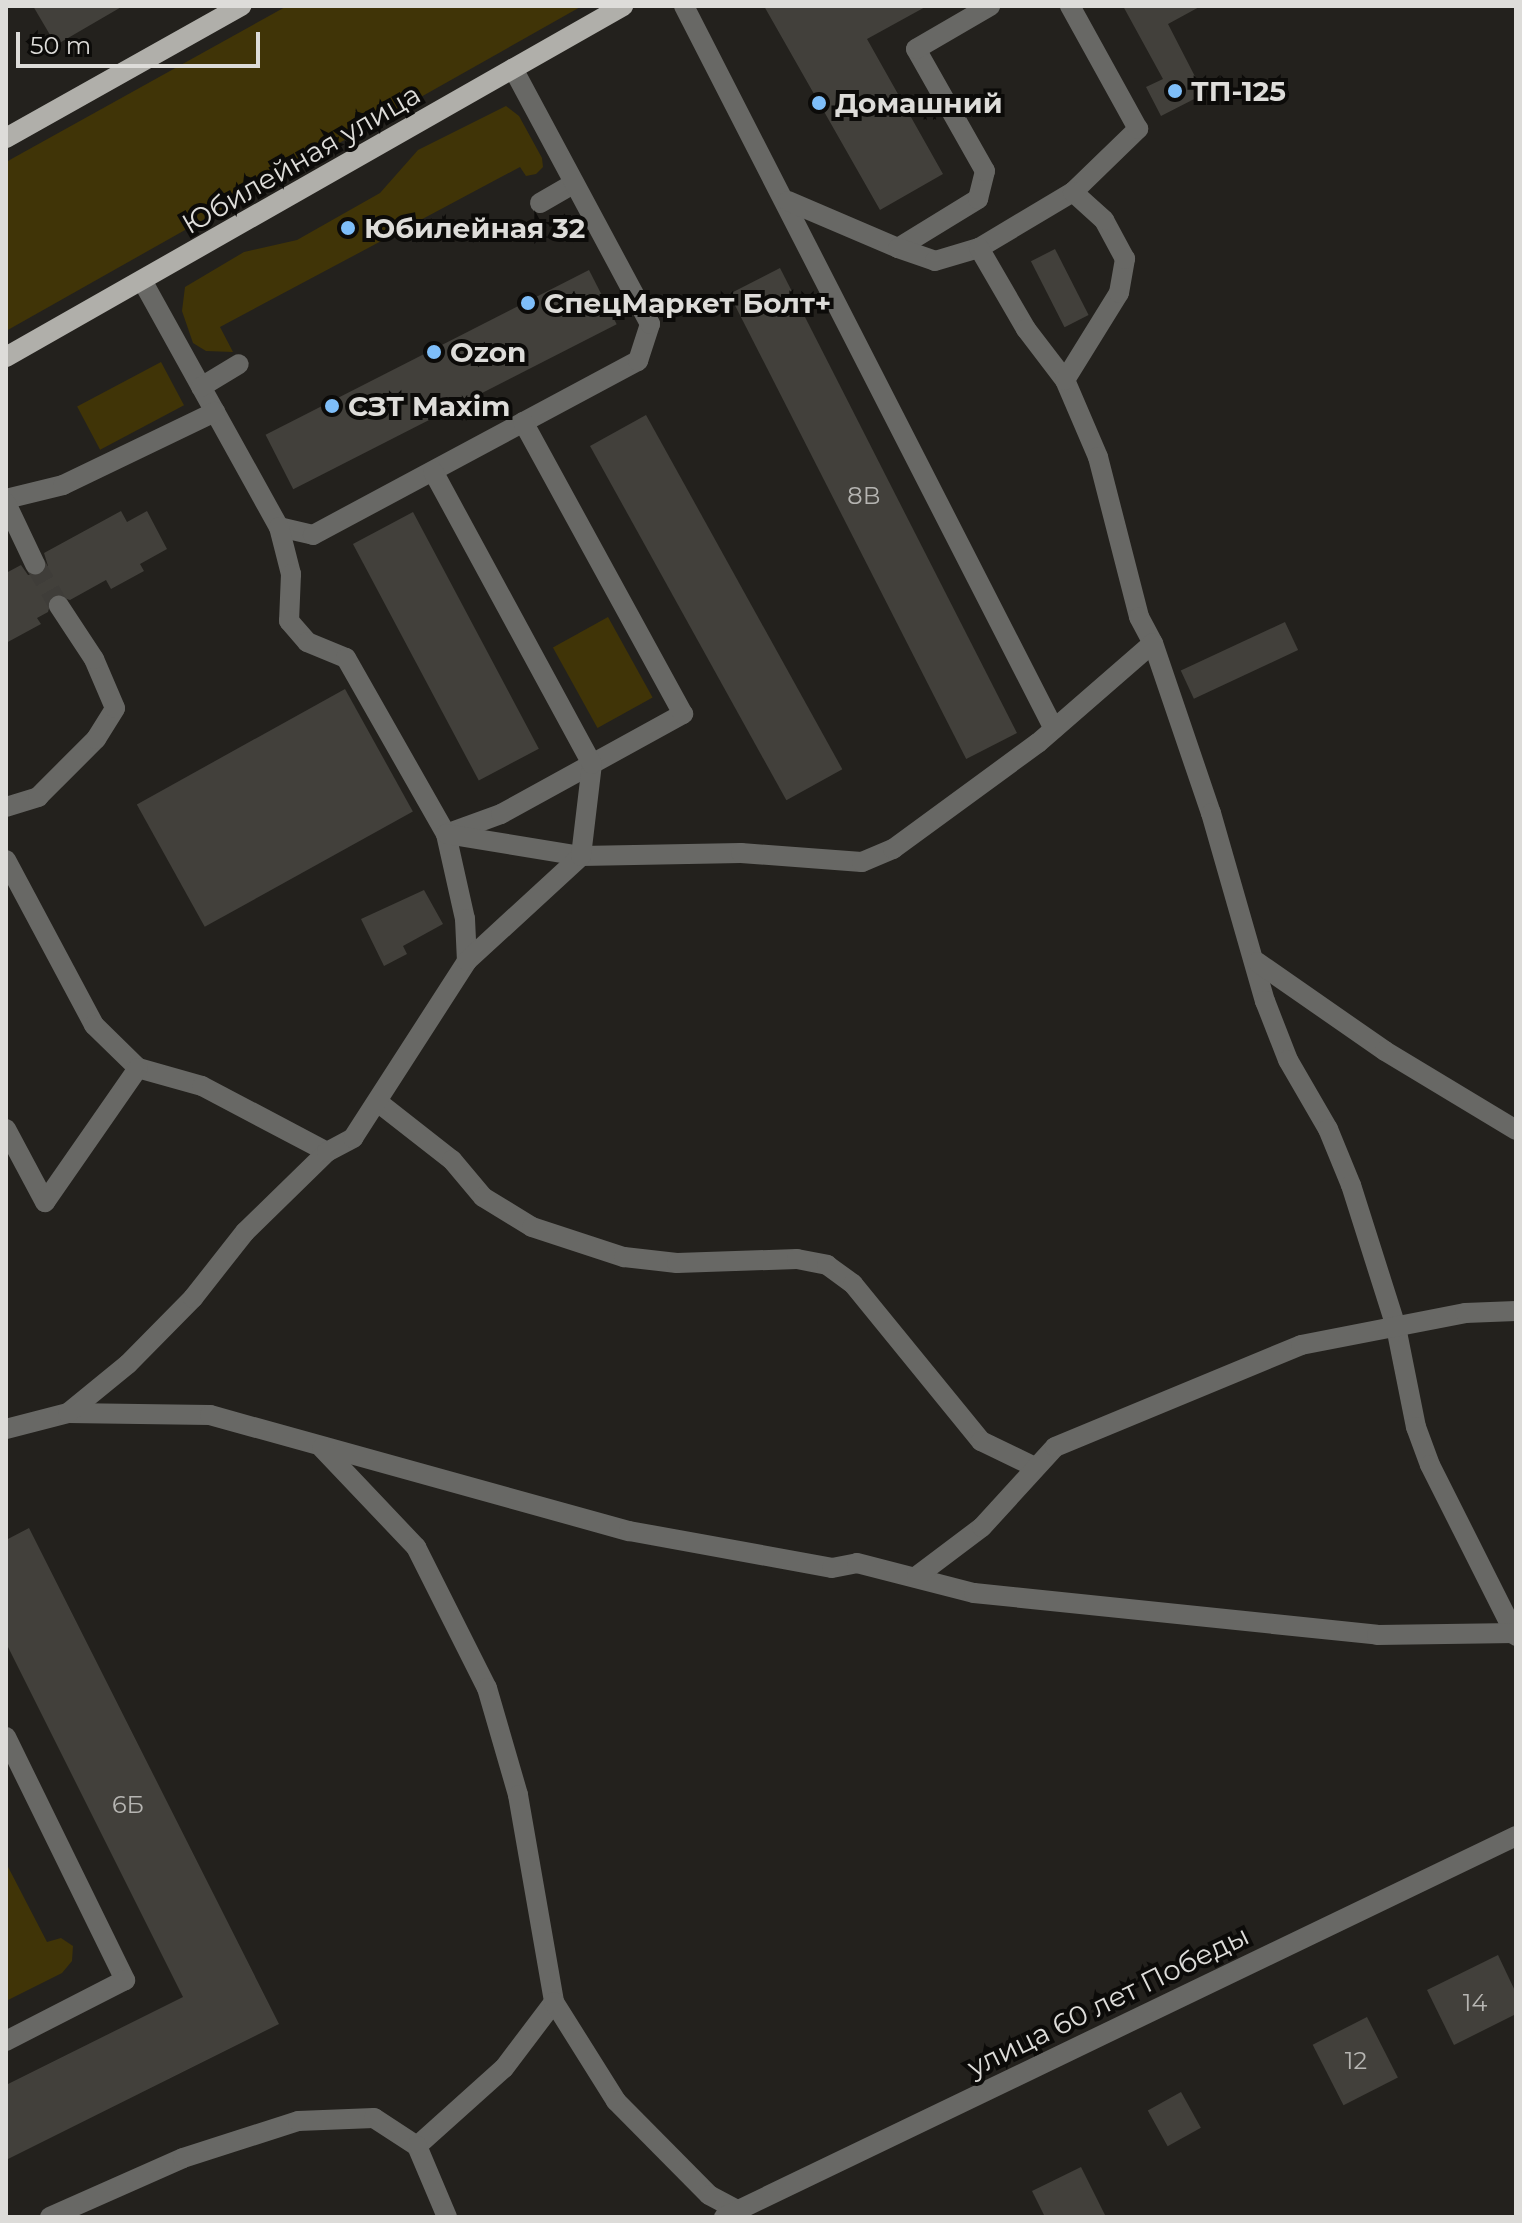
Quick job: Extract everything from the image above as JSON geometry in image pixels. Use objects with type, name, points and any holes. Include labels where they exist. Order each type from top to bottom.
[{"type":"main road","points":[[6,138],[241,6]]},
{"type":"main road","name":"Юбилейная улица","points":[[6,357],[143,282],[623,6]]},
{"type":"street","points":[[684,6],[788,201],[808,254],[1054,729]]},
{"type":"street","points":[[898,248],[978,199],[985,171],[916,49],[990,6]]},
{"type":"street","points":[[788,201],[935,261],[979,248],[1073,192],[1138,129],[1070,6]]},
{"type":"street","points":[[279,527],[313,535],[638,361],[650,324],[513,68]]},
{"type":"street","points":[[540,203],[574,183]]},
{"type":"street","points":[[1065,380],[1119,293],[1125,259],[1104,220],[1073,192]]},
{"type":"street","points":[[6,1429],[68,1413],[210,1415],[629,1531],[832,1568],[857,1563],[974,1593],[1110,1603],[1223,1621],[1377,1635],[1515,1635],[1430,1465],[1416,1427],[1396,1327],[1351,1185],[1328,1129],[1288,1060],[1153,643],[1139,617],[1098,457],[1065,380],[1026,329],[979,248]]},
{"type":"street","points":[[143,282],[279,527],[291,574],[289,621],[307,642],[346,658],[446,834],[465,919],[467,961]]},
{"type":"street","points":[[201,387],[239,364]]},
{"type":"street","points":[[35,564],[6,501],[63,485],[215,412]]},
{"type":"street","points":[[446,834],[501,814],[683,714],[523,422]]},
{"type":"street","points":[[68,1413],[128,1364],[193,1298],[245,1232],[327,1152],[353,1138],[379,1103],[467,961],[581,856],[592,764],[433,471]]},
{"type":"street","points":[[6,807],[38,797],[96,739],[115,708],[94,659],[59,606]]},
{"type":"street","points":[[446,834],[581,856],[741,853],[862,862],[893,849],[1054,729],[1153,643]]},
{"type":"street","points":[[6,860],[94,1025],[138,1068],[202,1086],[327,1152]]},
{"type":"street","points":[[1257,962],[1385,1051],[1516,1130]]},
{"type":"street","points":[[6,1129],[45,1202],[138,1068]]},
{"type":"street","points":[[379,1103],[452,1160],[483,1197],[532,1227],[624,1257],[677,1263],[797,1259],[827,1265],[862,1294],[981,1441],[1033,1466]]},
{"type":"street","points":[[917,1576],[982,1527],[1033,1466],[1055,1447],[1301,1345],[1465,1313],[1516,1311]]},
{"type":"street","points":[[320,1446],[416,1547],[487,1688],[518,1795],[554,2002],[616,2101],[730,2214]]},
{"type":"street","points":[[6,1737],[125,1980],[6,2041]]},
{"type":"street","name":"улица 60 лет Победы","points":[[730,2214],[1516,1836]]},
{"type":"street","points":[[417,2146],[504,2068],[554,2002]]},
{"type":"street","points":[[50,2217],[183,2158],[298,2121],[374,2118],[417,2146],[447,2217]]},
{"type":"shaded area","points":[[287,6],[582,6],[6,331],[6,162]]},
{"type":"shaded area","points":[[506,106],[519,116],[542,158],[543,167],[536,174],[526,176],[520,167],[220,327],[233,352],[206,351],[193,343],[182,311],[185,287],[244,252],[297,240],[380,193],[418,150]]},
{"type":"shaded area","points":[[161,362],[184,405],[100,450],[77,407]]},
{"type":"shaded area","points":[[608,617],[653,697],[598,728],[553,648]]},
{"type":"shaded area","points":[[6,1863],[47,1942],[61,1938],[73,1946],[72,1961],[62,1973],[6,2001]]},
{"type":"building","points":[[33,6],[123,6],[56,45]]},
{"type":"building","points":[[764,6],[927,6],[867,39],[943,174],[880,210]]},
{"type":"building","points":[[1123,6],[1201,6],[1168,24],[1204,94],[1161,116],[1146,87],[1163,79]]},
{"type":"building","points":[[1055,249],[1089,315],[1065,327],[1031,261]]},
{"type":"building","points":[[780,268],[1017,733],[966,759],[729,294]]},
{"type":"building","points":[[589,270],[617,324],[293,489],[266,435]]},
{"type":"building","points":[[646,415],[842,769],[786,800],[590,446]]},
{"type":"building","points":[[121,511],[127,522],[147,511],[167,549],[140,564],[144,571],[111,589],[106,580],[70,600],[53,595],[48,612],[37,618],[41,624],[6,643],[6,573],[21,565],[28,575],[41,575],[48,566],[44,553]]},
{"type":"building","points":[[413,512],[539,749],[479,781],[353,544]]},
{"type":"building","points":[[1285,622],[1298,650],[1194,699],[1181,671]]},
{"type":"building","points":[[345,689],[413,811],[205,927],[137,804]]},
{"type":"building","points":[[424,890],[443,924],[403,946],[407,954],[384,966],[361,919]]},
{"type":"building","points":[[29,1528],[279,2024],[6,2160],[6,2085],[183,1997],[6,1643],[6,1540]]},
{"type":"building","points":[[1498,1955],[1516,1993],[1516,2014],[1454,2045],[1427,1990]]},
{"type":"building","points":[[1367,2017],[1398,2078],[1344,2105],[1313,2045]]},
{"type":"building","points":[[1181,2092],[1201,2128],[1168,2146],[1148,2110]]},
{"type":"building","points":[[1081,2167],[1106,2217],[1045,2217],[1032,2191]]},
{"type":"tunnel","points":[[35,564],[59,606]]},
{"type":"place","name":"ТП-125","points":[[1175,91]]},
{"type":"place","name":"Домашний","points":[[819,103]]},
{"type":"place","name":"Юбилейная 32","points":[[348,228]]},
{"type":"place","name":"СпецМаркет Болт+","points":[[528,303]]},
{"type":"place","name":"Ozon","points":[[434,352]]},
{"type":"place","name":"СЗТ Maxim","points":[[332,406]]}]
